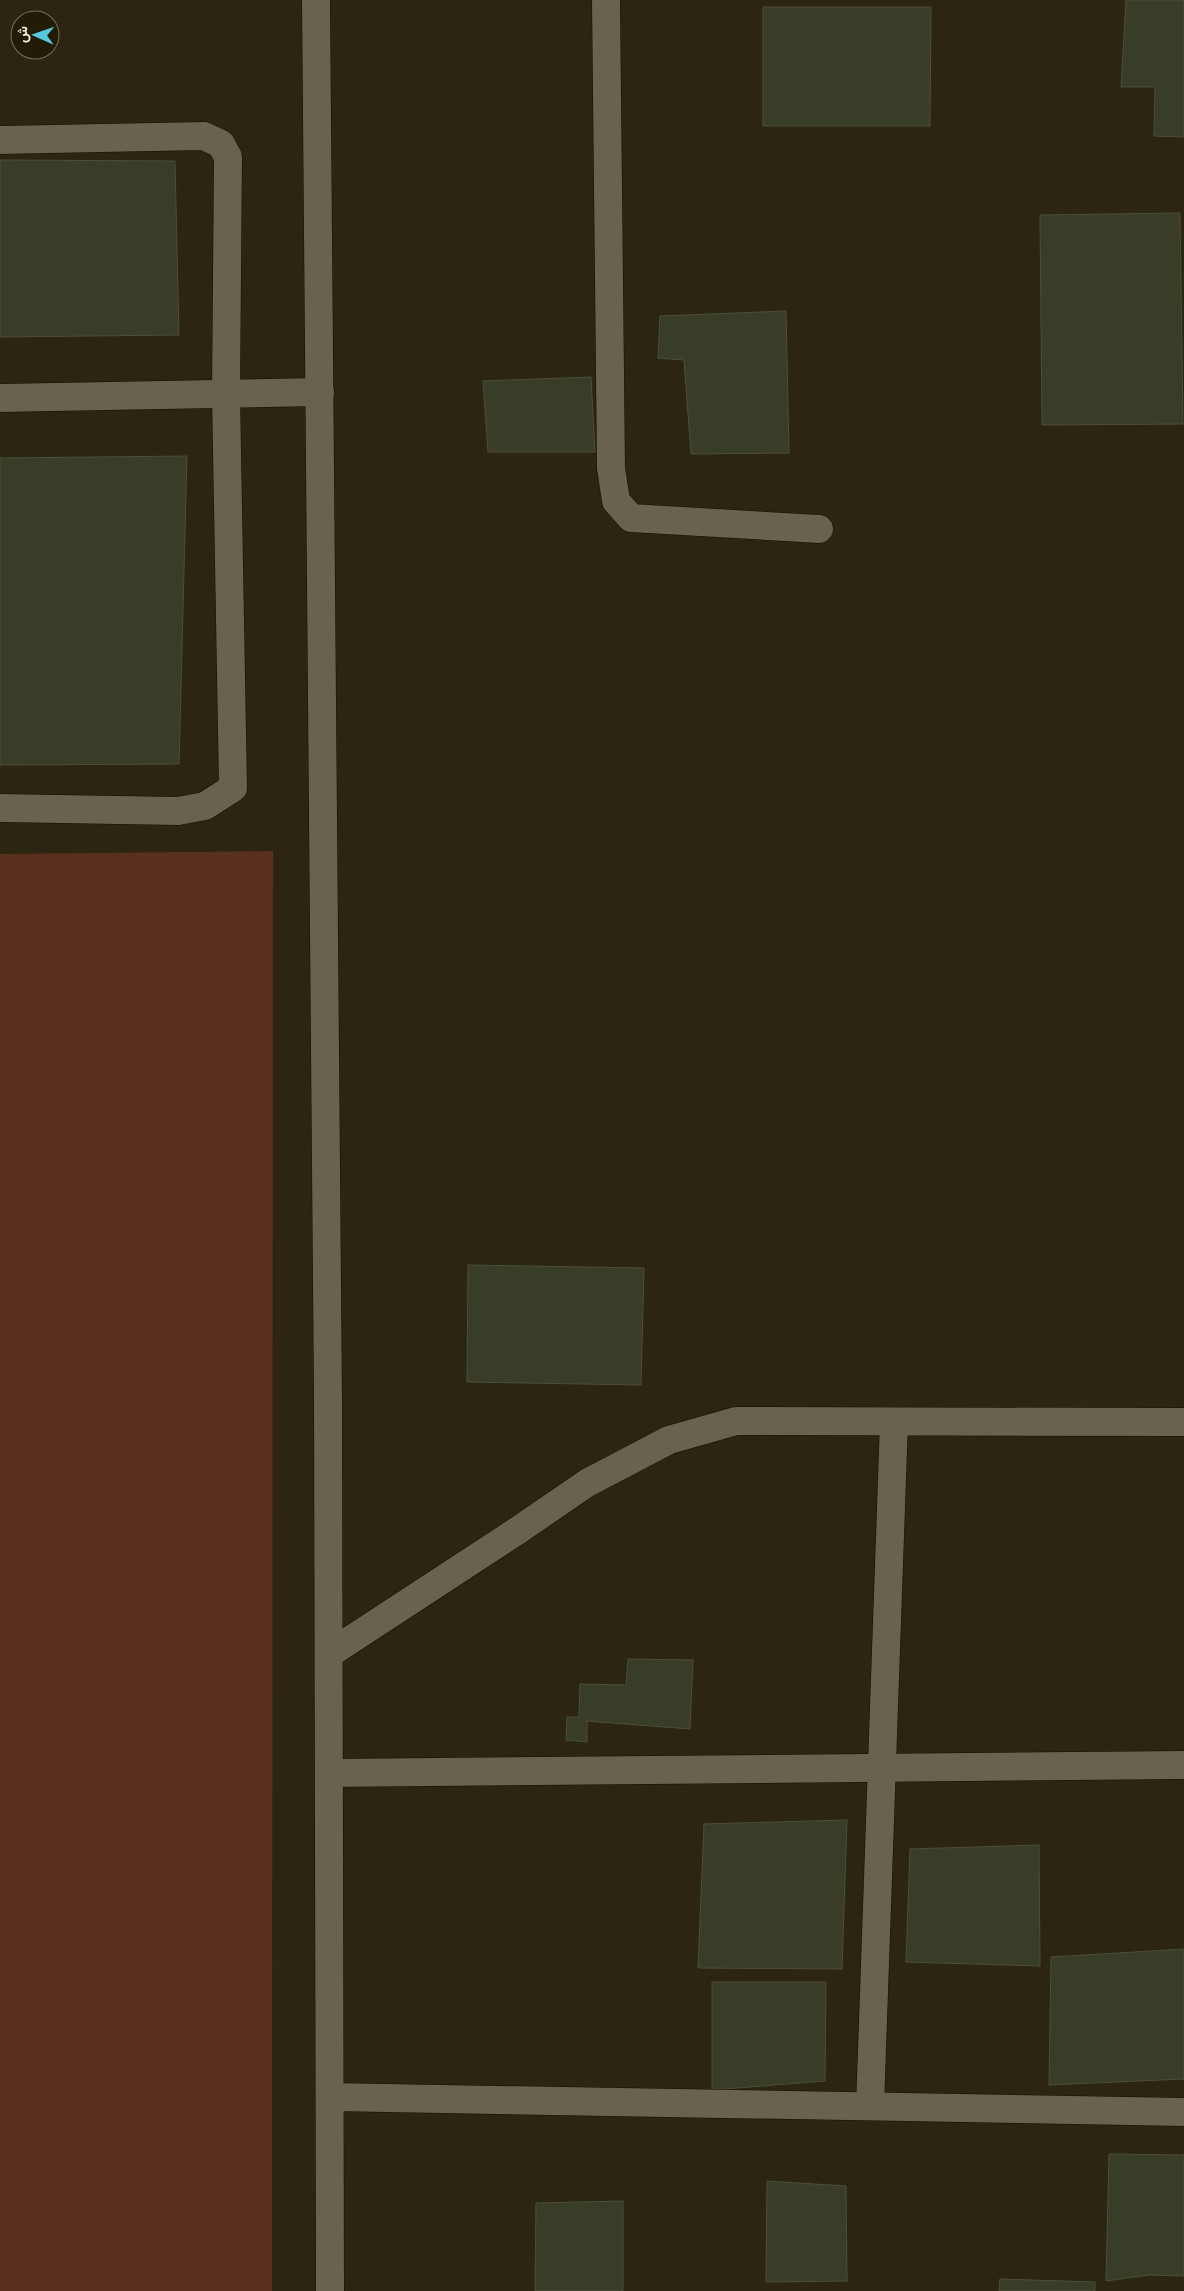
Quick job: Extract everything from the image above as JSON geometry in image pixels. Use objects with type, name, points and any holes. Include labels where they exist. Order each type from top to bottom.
[{"type":"street","points":[[316,0],[329,1654],[330,2291]]},
{"type":"street","points":[[606,0],[611,468],[616,501],[632,518],[819,529]]},
{"type":"street","points":[[0,140],[204,136],[221,144],[228,158],[226,394],[232,788],[205,806],[178,811],[0,808]]},
{"type":"street","points":[[0,398],[320,392]]},
{"type":"street","points":[[329,1654],[517,1531],[587,1482],[669,1440],[736,1421],[1184,1422]]},
{"type":"street","points":[[870,2106],[894,1422]]},
{"type":"street","points":[[329,1773],[1184,1764]]},
{"type":"street","points":[[330,2097],[1184,2112]]},
{"type":"shaded area","points":[[273,851],[272,2291],[0,2291],[0,854]]},
{"type":"building","points":[[1126,0],[1184,0],[1184,137],[1154,136],[1155,87],[1121,87]]},
{"type":"building","points":[[763,7],[931,7],[930,126],[763,126]]},
{"type":"building","points":[[0,160],[175,161],[179,335],[0,337]]},
{"type":"building","points":[[1180,213],[1183,424],[1042,425],[1040,215]]},
{"type":"building","points":[[786,311],[789,453],[691,454],[684,360],[658,358],[660,316]]},
{"type":"building","points":[[591,377],[595,452],[488,452],[483,381]]},
{"type":"building","points":[[187,456],[179,764],[0,765],[0,458]]},
{"type":"building","points":[[468,1265],[644,1268],[641,1385],[467,1382]]},
{"type":"building","points":[[628,1659],[693,1660],[690,1729],[587,1721],[587,1742],[566,1740],[567,1717],[579,1717],[580,1684],[626,1685]]},
{"type":"building","points":[[847,1820],[842,1969],[698,1968],[704,1824]]},
{"type":"building","points":[[1039,1845],[1040,1966],[906,1962],[910,1849]]},
{"type":"building","points":[[1184,1949],[1184,2079],[1049,2085],[1051,1957]]},
{"type":"building","points":[[712,1982],[826,1982],[825,2081],[712,2090]]},
{"type":"building","points":[[1109,2154],[1184,2155],[1184,2276],[1149,2275],[1106,2281]]},
{"type":"building","points":[[767,2181],[846,2186],[847,2281],[766,2282]]},
{"type":"building","points":[[623,2201],[623,2291],[535,2291],[536,2203]]},
{"type":"building","points":[[1000,2279],[1095,2282],[1095,2291],[999,2291]]}]
